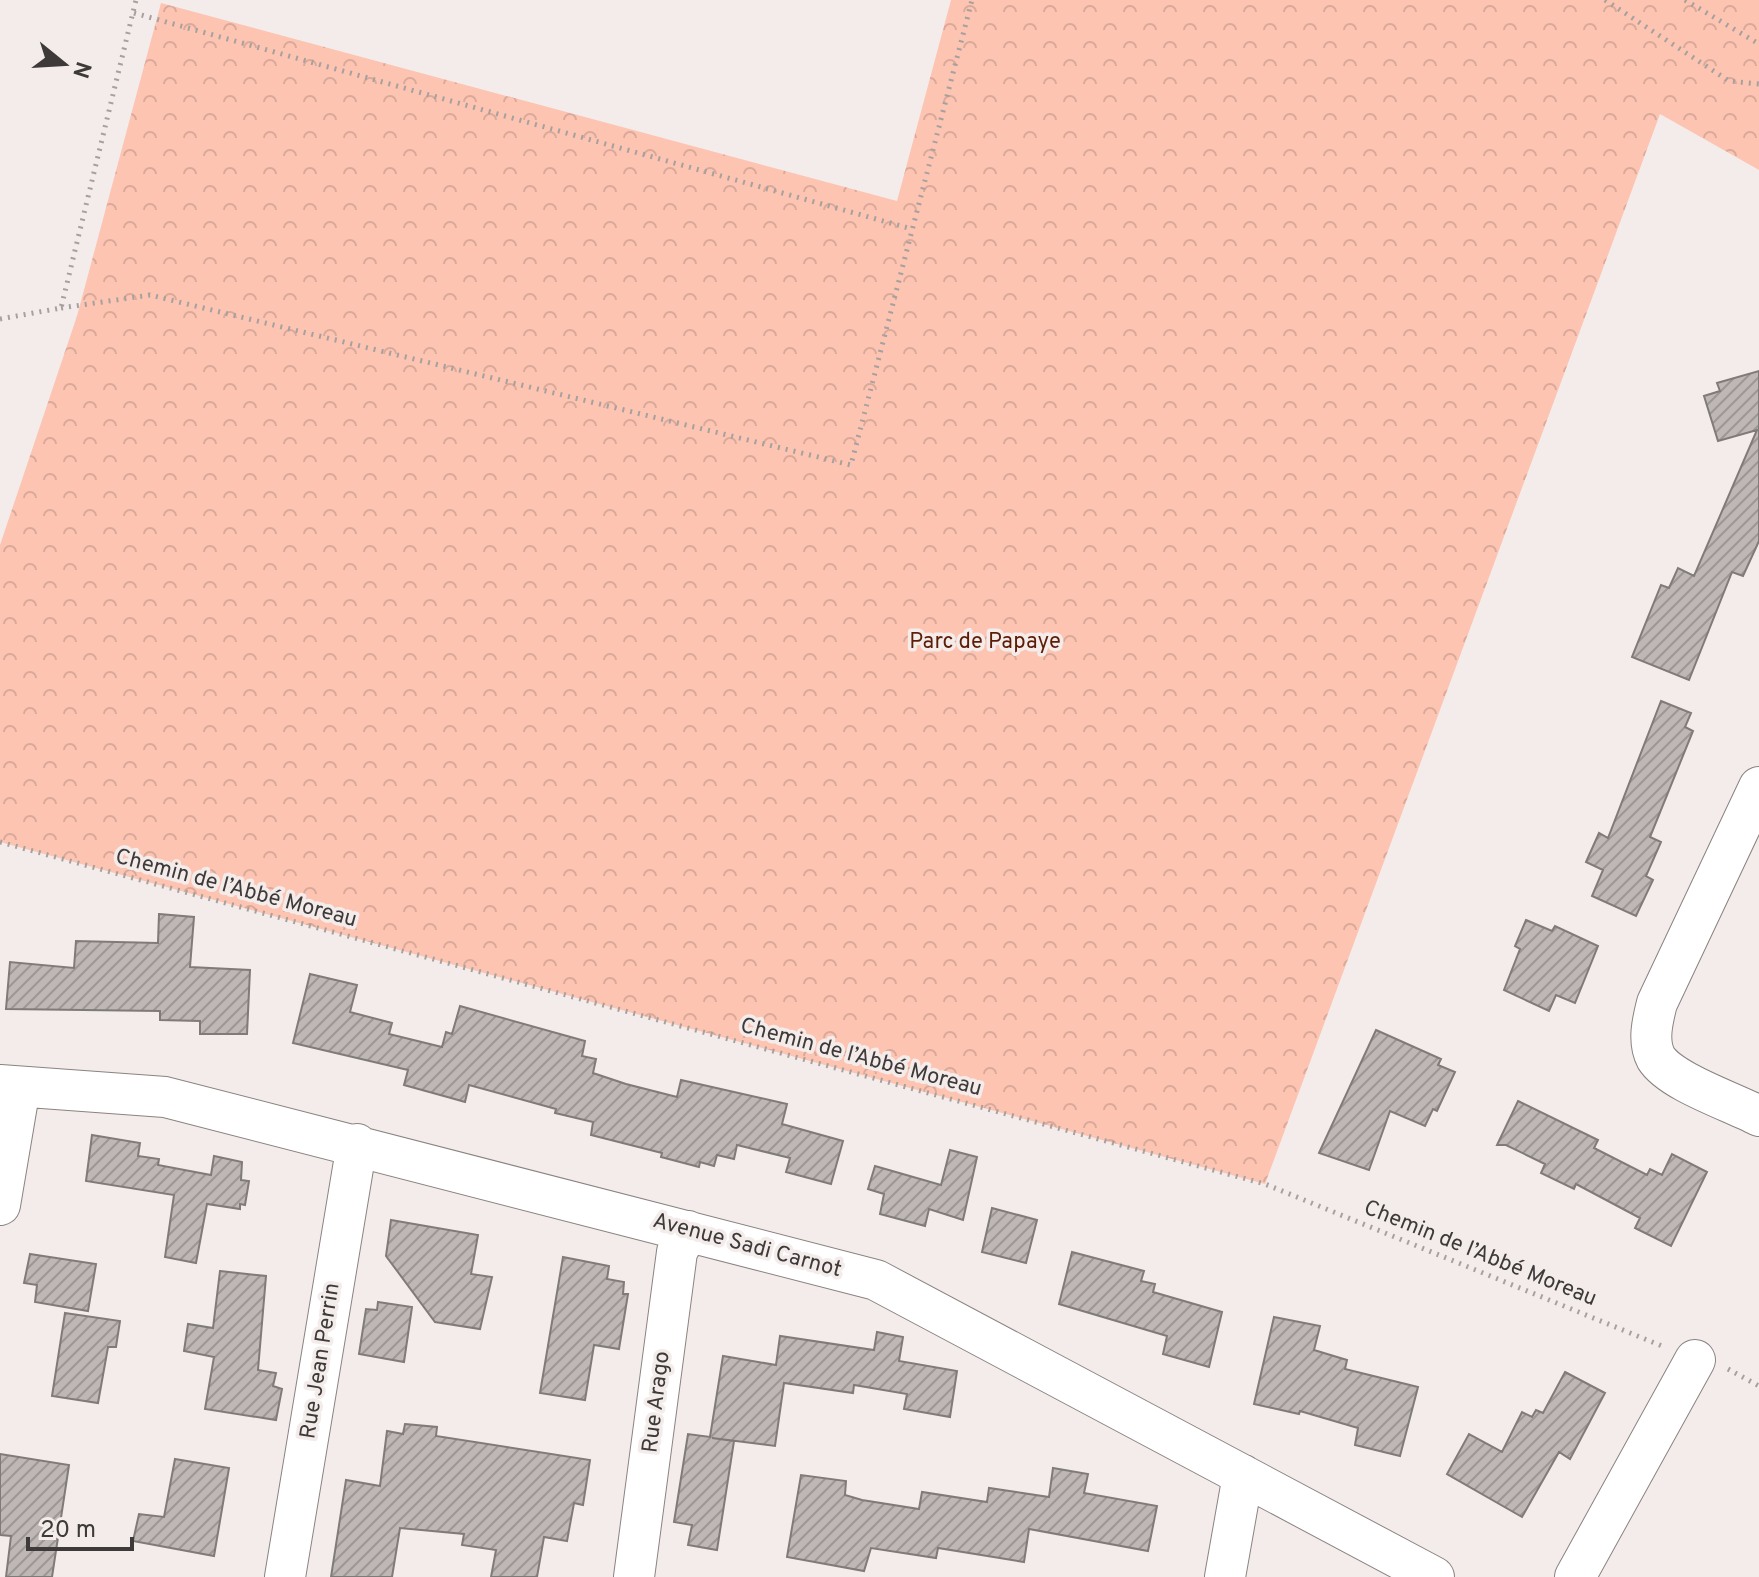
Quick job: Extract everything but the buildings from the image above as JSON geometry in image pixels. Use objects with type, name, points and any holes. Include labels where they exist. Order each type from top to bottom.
[{"type":"street","points":[[1759,787],[1657,1003],[1651,1025],[1656,1058],[1671,1071],[1759,1116]]},
{"type":"street","points":[[0,1205],[10,1086]]},
{"type":"street","name":"Avenue Sadi Carnot","points":[[10,1086],[165,1097],[876,1280],[1434,1577]]},
{"type":"street","name":"Rue Jean Perrin","points":[[285,1577],[357,1144]]},
{"type":"street","name":"Rue Arago","points":[[634,1577],[677,1252],[688,1231]]},
{"type":"street","points":[[1575,1577],[1695,1360]]},
{"type":"street","points":[[1225,1577],[1243,1475]]},
{"type":"path","points":[[61,308],[136,0]]},
{"type":"path","points":[[0,319],[150,295],[851,465],[972,0]]},
{"type":"path","points":[[1605,0],[1729,81],[1759,84]]},
{"type":"path","points":[[1685,0],[1759,44]]},
{"type":"path","points":[[134,13],[912,229]]},
{"type":"path","name":"Chemin de l’Abbé Moreau","points":[[0,842],[1265,1184],[1695,1360]]},
{"type":"green space","name":"Parc de Papaye","points":[[951,0],[1759,0],[1759,170],[1660,114],[1265,1184],[0,842],[0,545],[77,316],[161,3],[897,201]]}]
